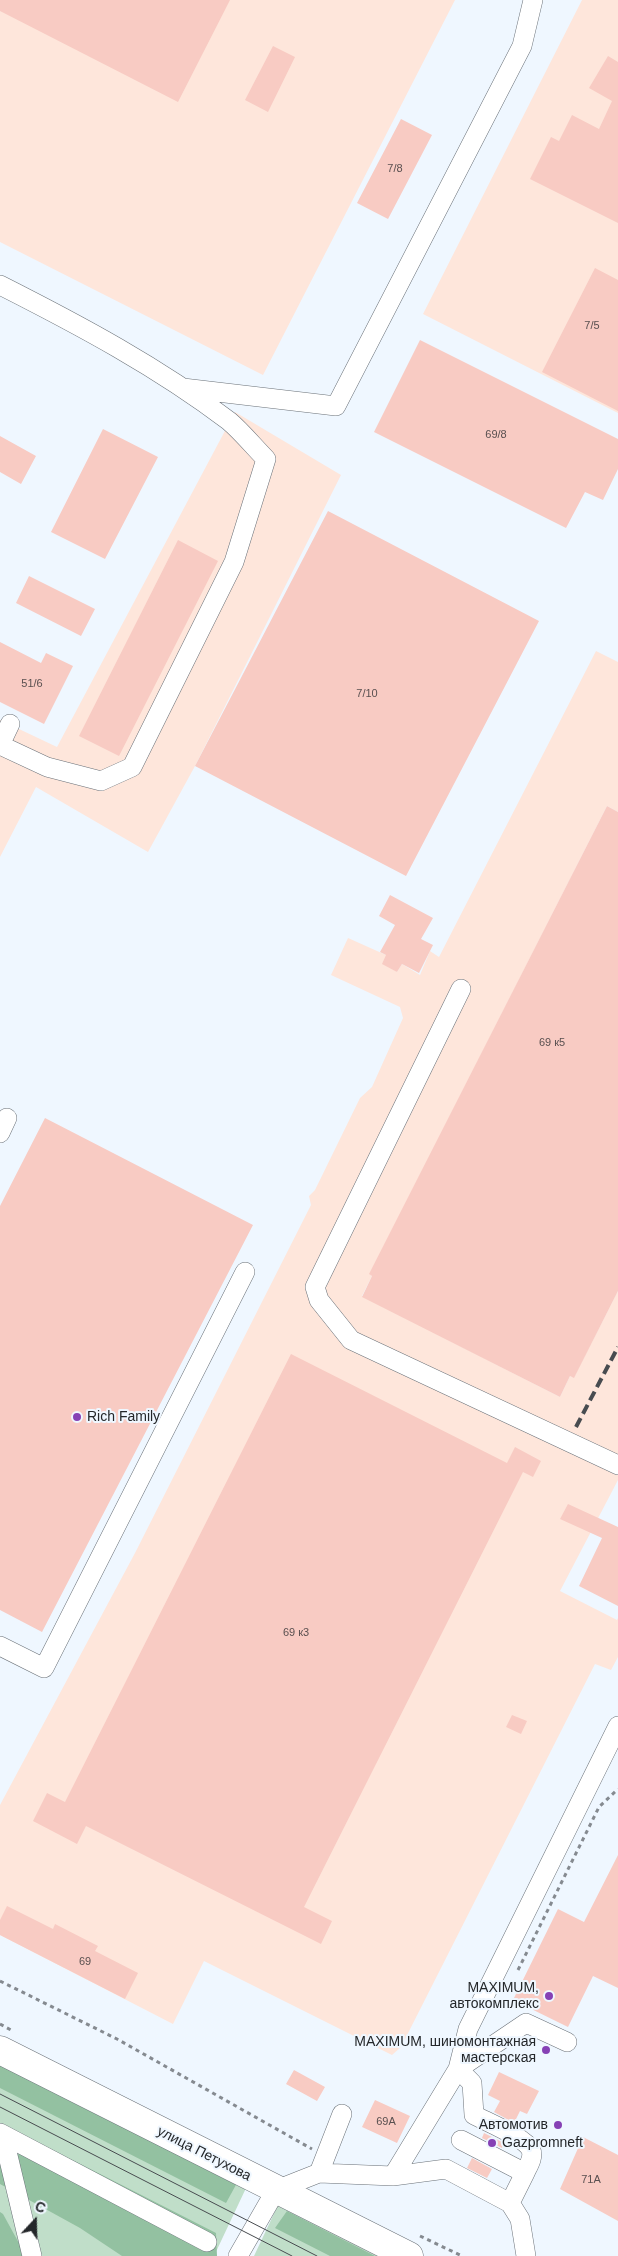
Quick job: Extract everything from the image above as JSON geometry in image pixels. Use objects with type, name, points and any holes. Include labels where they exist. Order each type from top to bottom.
[{"type":"highway","name":"улица Петухова","points":[[0,2050],[409,2256]]},
{"type":"street","points":[[180,388],[336,406],[522,46],[533,0]]},
{"type":"street","points":[[2,290],[98,335],[230,422],[266,459],[234,562],[132,767],[100,781],[47,767],[0,745],[10,724]]},
{"type":"street","points":[[461,988],[315,1287],[319,1300],[351,1340],[618,1465]]},
{"type":"street","points":[[0,1646],[44,1668],[245,1272]]},
{"type":"street","points":[[393,2176],[458,2069],[468,2029],[618,1726]]},
{"type":"street","points":[[458,2069],[526,2023],[567,2042]]},
{"type":"street","points":[[446,2169],[474,2115],[472,2083],[458,2069]]},
{"type":"street","points":[[322,2165],[342,2114]]},
{"type":"street","points":[[474,2115],[524,2142],[531,2151],[531,2161],[510,2203]]},
{"type":"street","points":[[1,2134],[207,2242]]},
{"type":"street","points":[[1,2134],[32,2256]]},
{"type":"street","points":[[461,2140],[525,2173]]},
{"type":"street","points":[[238,2256],[276,2190],[322,2165],[393,2176],[446,2169],[510,2203],[520,2219],[526,2256]]},
{"type":"path","points":[[515,1977],[599,1807],[618,1789]]},
{"type":"path","points":[[0,1981],[117,2040],[322,2165]]},
{"type":"shaded area","points":[[0,0],[455,0],[263,375],[0,242]]},
{"type":"shaded area","points":[[582,0],[618,0],[618,413],[423,314]]},
{"type":"shaded area","points":[[235,412],[341,475],[195,766],[148,852],[36,787],[0,857],[0,720],[57,747]]},
{"type":"shaded area","points":[[596,651],[618,662],[618,812],[607,806],[370,1274],[372,1276],[362,1296],[560,1397],[570,1376],[574,1377],[618,1291],[618,1480],[560,1591],[617,1620],[618,1618],[618,1657],[611,1670],[595,1664],[401,2047],[392,2055],[204,1961],[173,2024],[0,1935],[0,1805],[135,1553],[311,1205],[309,1196],[315,1190],[360,1098],[372,1087],[403,1018],[400,1007],[331,975],[348,938],[386,955],[397,972],[402,964],[420,975],[430,951],[439,957]]},
{"type":"green space","points":[[0,2060],[247,2186],[214,2256],[0,2256]]},
{"type":"green space","points":[[0,2065],[237,2183],[226,2203],[0,2088]]},
{"type":"green space","points":[[0,2123],[216,2233],[217,2256],[122,2256],[80,2228],[0,2184]]},
{"type":"green space","points":[[279,2203],[382,2256],[254,2256]]},
{"type":"green space","points":[[287,2211],[375,2256],[330,2256],[275,2228]]},
{"type":"green space","points":[[0,2212],[3,2214],[26,2256],[0,2256]]},
{"type":"building","points":[[0,0],[230,0],[178,102],[0,11]]},
{"type":"building","points":[[273,46],[295,57],[268,112],[245,100]]},
{"type":"building","points":[[608,56],[618,62],[618,223],[530,179],[551,137],[559,141],[572,115],[599,129],[612,101],[589,88]]},
{"type":"building","points":[[401,119],[432,135],[388,219],[357,203]]},
{"type":"building","points":[[595,268],[618,280],[618,411],[542,372]]},
{"type":"building","points":[[420,340],[618,439],[618,469],[603,500],[585,492],[566,528],[374,432]]},
{"type":"building","points":[[103,429],[158,457],[105,559],[51,532]]},
{"type":"building","points":[[0,436],[36,456],[21,484],[0,472]]},
{"type":"building","points":[[328,511],[539,621],[406,876],[195,766]]},
{"type":"building","points":[[178,540],[218,561],[119,756],[79,736]]},
{"type":"building","points":[[29,576],[95,609],[81,636],[16,603]]},
{"type":"building","points":[[0,642],[41,663],[46,653],[73,666],[44,724],[0,702]]},
{"type":"building","points":[[607,806],[618,812],[618,1291],[574,1378],[570,1376],[560,1397],[362,1297],[372,1276],[369,1274]]},
{"type":"building","points":[[390,895],[433,918],[421,939],[433,945],[419,973],[402,964],[397,972],[382,964],[386,955],[380,952],[395,925],[379,916]]},
{"type":"building","name":"Rich Family","points":[[45,1118],[253,1225],[42,1632],[0,1610],[0,1206]]},
{"type":"building","points":[[291,1354],[507,1463],[515,1447],[541,1461],[533,1477],[523,1472],[304,1907],[332,1921],[321,1944],[86,1826],[77,1844],[33,1821],[47,1793],[65,1802]]},
{"type":"building","points":[[568,1504],[618,1527],[618,1606],[579,1586],[602,1538],[560,1519]]},
{"type":"building","points":[[512,1715],[527,1721],[521,1734],[506,1727]]},
{"type":"building","points":[[618,1855],[618,1988],[593,1976],[568,2027],[513,2000],[558,1909],[584,1922]]},
{"type":"building","points":[[7,1906],[53,1929],[55,1924],[98,1946],[95,1951],[138,1973],[125,1999],[0,1935],[0,1920]]},
{"type":"building","points":[[294,2070],[325,2087],[317,2101],[286,2084]]},
{"type":"building","points":[[499,2072],[539,2091],[527,2114],[520,2111],[514,2123],[494,2112],[500,2101],[488,2095]]},
{"type":"building","points":[[375,2100],[410,2116],[397,2143],[362,2127]]},
{"type":"building","points":[[484,2133],[504,2143],[502,2148],[482,2138]]},
{"type":"building","points":[[583,2137],[618,2155],[618,2221],[560,2189]]},
{"type":"building","points":[[472,2158],[492,2169],[487,2178],[467,2168]]},
{"type":"tram line","points":[[0,2094],[317,2256]]},
{"type":"tram line","points":[[0,2107],[292,2256]]},
{"type":"railway","points":[[576,1427],[618,1347]]},
{"type":"place","name":"Rich Family","points":[[77,1417]]},
{"type":"place","name":"MAXIMUM, автокомплекс","points":[[549,1996]]},
{"type":"place","name":"MAXIMUM, шиномонтажная мастерская","points":[[546,2050]]},
{"type":"place","name":"Автомотив","points":[[558,2125]]},
{"type":"place","name":"Gazpromneft","points":[[492,2143]]}]
